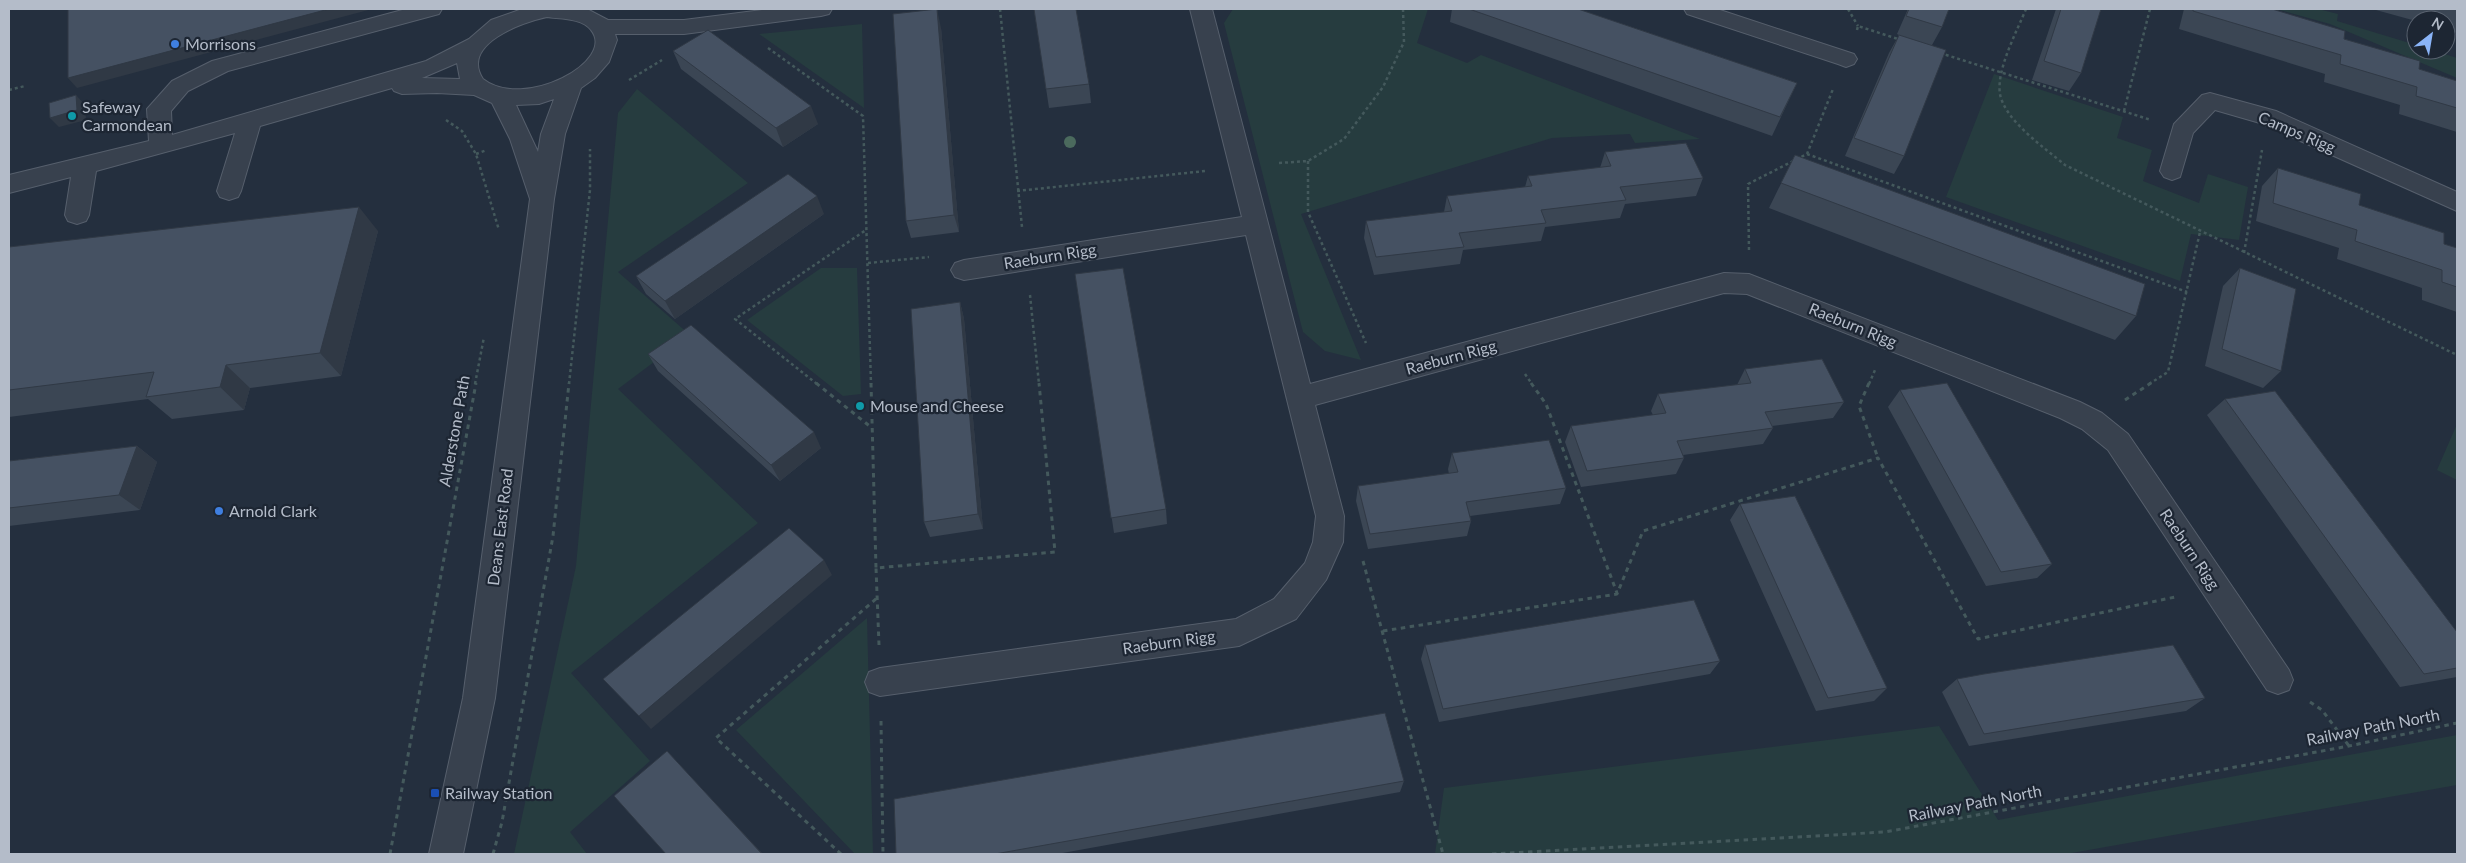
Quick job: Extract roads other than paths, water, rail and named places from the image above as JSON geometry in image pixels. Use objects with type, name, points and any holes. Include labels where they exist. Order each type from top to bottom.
[{"type":"street","points":[[161,146],[158,109],[180,86],[220,66],[431,9]]},
{"type":"street","points":[[601,27],[684,27],[821,9]]},
{"type":"street","name":"Raeburn Rigg","points":[[880,682],[1239,632],[1285,609],[1316,571],[1328,542],[1330,516],[1201,9]]},
{"type":"street","points":[[1696,9],[1846,59]]},
{"type":"street","points":[[9,184],[161,146],[365,88],[434,66],[476,44],[512,15],[547,10],[581,11],[594,19],[606,36],[606,46],[602,58],[590,74],[570,87],[547,96],[531,98],[501,98],[488,94],[478,88],[471,81],[468,72],[470,54],[476,44]]},
{"type":"street","points":[[602,58],[684,27]]},
{"type":"street","points":[[365,88],[437,85],[478,88]]},
{"type":"street","name":"Deans East Road","points":[[446,854],[479,698],[542,198],[554,134],[570,87]]},
{"type":"street","name":"Deans East Road","points":[[501,98],[522,139],[542,198]]},
{"type":"street","name":"Camps Rigg","points":[[2172,171],[2182,130],[2210,101],[2268,117],[2457,202]]},
{"type":"street","points":[[229,191],[250,121]]},
{"type":"street","points":[[77,214],[85,165]]},
{"type":"street","name":"Raeburn Rigg","points":[[964,270],[1255,224]]},
{"type":"street","name":"Raeburn Rigg","points":[[1299,398],[1724,283],[1749,284],[2070,410],[2092,421],[2118,442],[2278,680]]},
{"type":"place","name":"Morrisons","points":[[175,44]]},
{"type":"place","name":"Safeway Carmondean","points":[[72,116]]},
{"type":"place","name":"Mouse and Cheese","points":[[860,406]]},
{"type":"place","name":"Arnold Clark","points":[[219,511]]},
{"type":"place","name":"Railway Station","points":[[435,793]]}]
